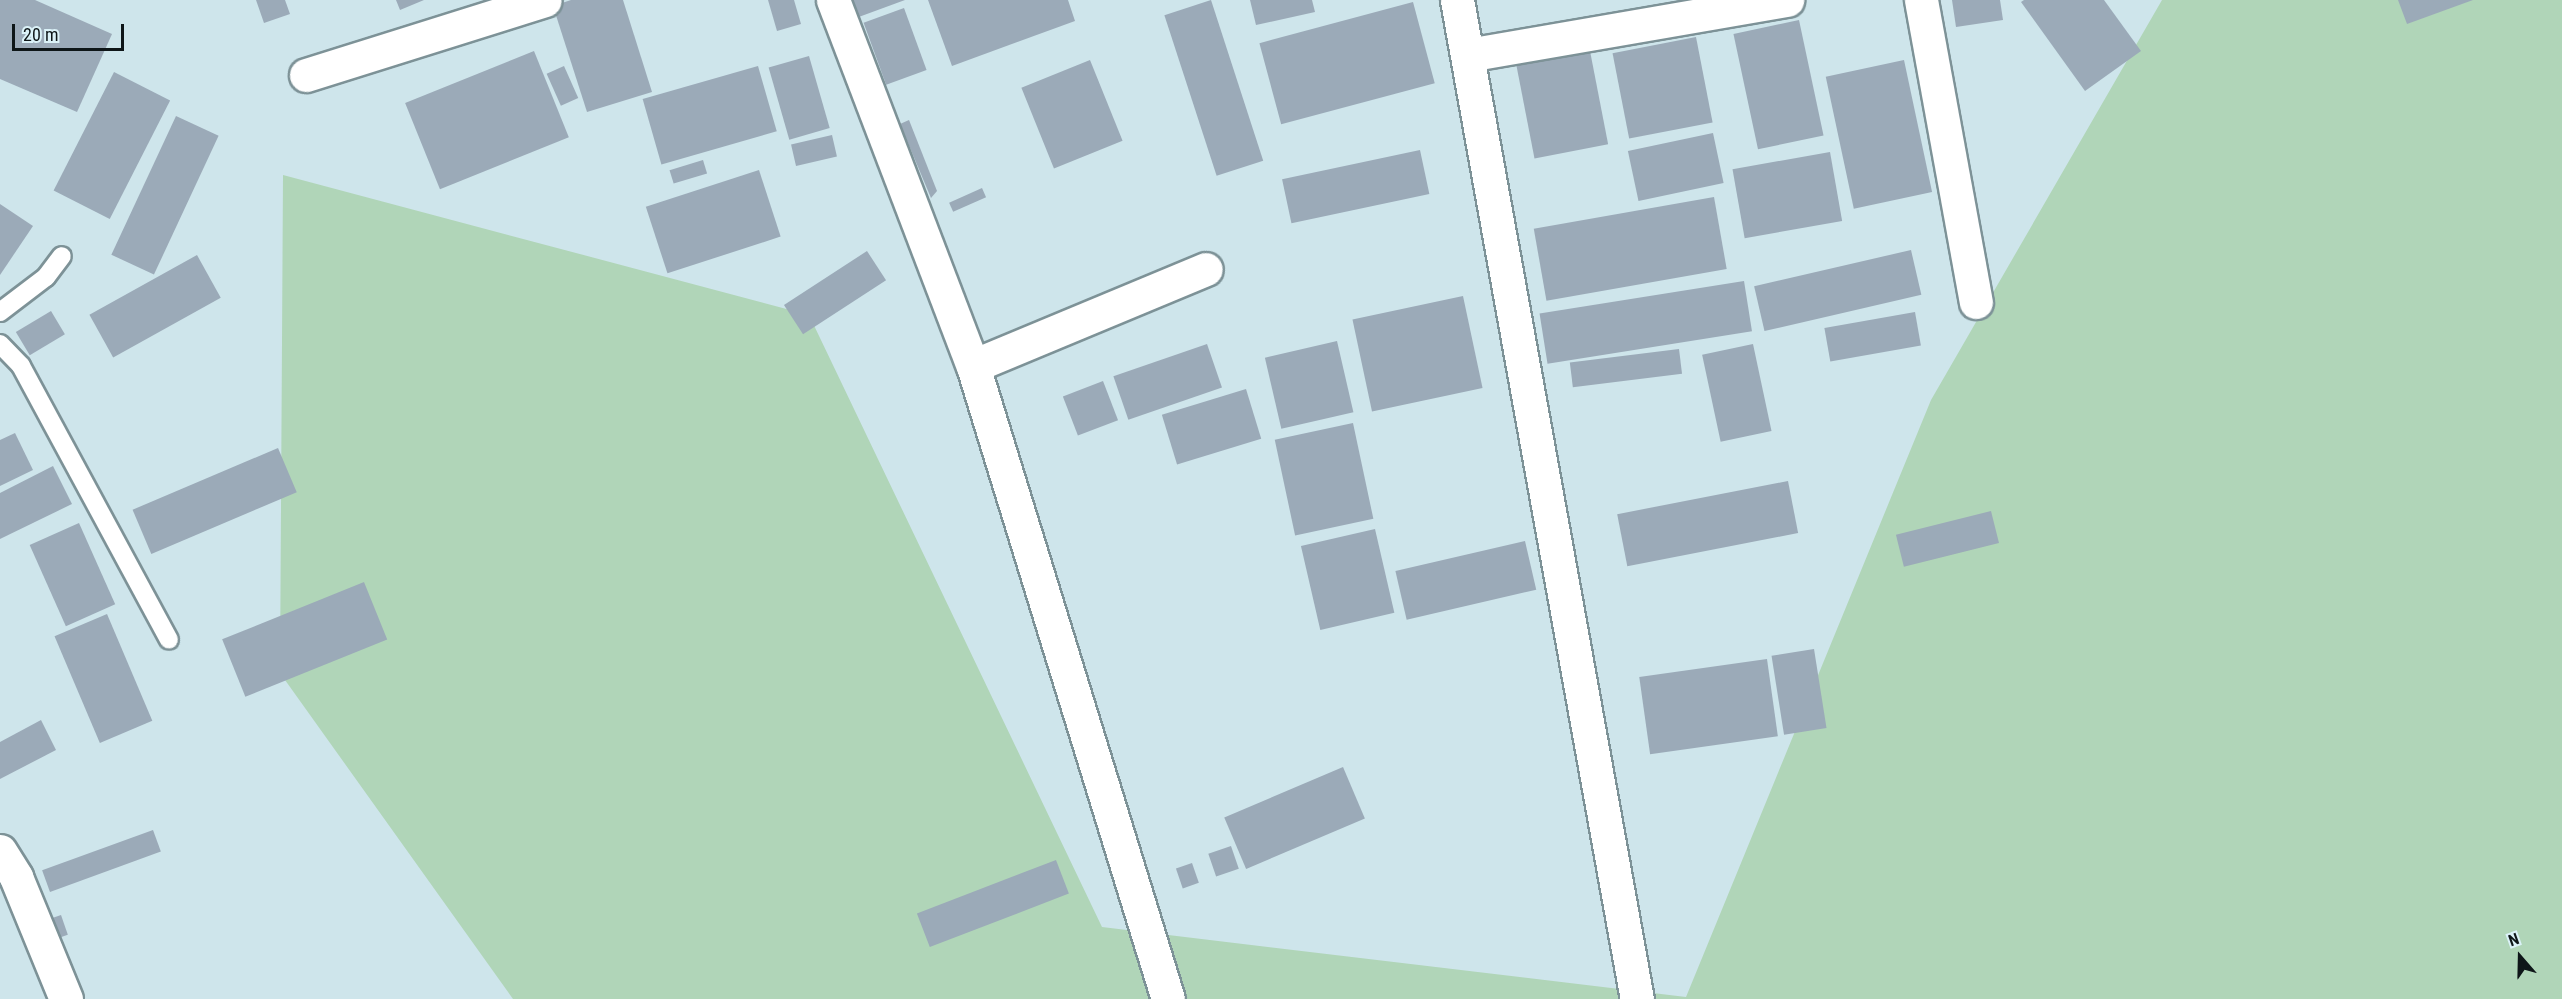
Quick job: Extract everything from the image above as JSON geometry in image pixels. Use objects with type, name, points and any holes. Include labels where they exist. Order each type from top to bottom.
[{"type":"street","points":[[306,75],[546,0]]},
{"type":"street","points":[[833,0],[973,366],[1168,999]]},
{"type":"street","points":[[1456,0],[1468,55],[1637,999]]},
{"type":"street","points":[[1468,55],[1786,0]]},
{"type":"street","points":[[1921,0],[1976,302]]},
{"type":"street","points":[[973,366],[1206,269]]},
{"type":"street","points":[[0,851],[16,877],[66,999]]},
{"type":"lane","points":[[0,312],[46,277],[62,256]]},
{"type":"lane","points":[[0,344],[21,366],[169,640]]},
{"type":"green space","points":[[2162,0],[2562,0],[2562,999],[513,999],[280,673],[283,175],[809,315],[1102,927],[1686,997],[1931,400]]},
{"type":"building","points":[[0,0],[35,0],[112,34],[77,112],[0,79]]},
{"type":"building","points":[[256,0],[285,0],[290,14],[264,23]]},
{"type":"building","points":[[396,0],[424,0],[400,10]]},
{"type":"building","points":[[571,0],[623,0],[652,92],[587,112],[553,6]]},
{"type":"building","points":[[768,0],[794,0],[801,24],[777,31]]},
{"type":"building","points":[[850,0],[905,0],[856,18]]},
{"type":"building","points":[[928,0],[1068,0],[1075,21],[952,66]]},
{"type":"building","points":[[1211,0],[1263,161],[1217,176],[1164,15]]},
{"type":"building","points":[[1250,0],[1312,0],[1315,12],[1256,25]]},
{"type":"building","points":[[1952,0],[2000,0],[2003,20],[1956,27]]},
{"type":"building","points":[[2024,0],[2104,0],[2141,51],[2085,91],[2021,2]]},
{"type":"building","points":[[2398,0],[2473,0],[2407,24]]},
{"type":"building","points":[[1413,2],[1435,83],[1281,124],[1259,43]]},
{"type":"building","points":[[904,8],[927,70],[886,85],[864,23]]},
{"type":"building","points":[[1799,20],[1824,135],[1758,149],[1733,34]]},
{"type":"building","points":[[1696,37],[1713,122],[1629,139],[1613,53]]},
{"type":"building","points":[[534,51],[569,137],[440,189],[405,103]]},
{"type":"building","points":[[1590,51],[1608,144],[1535,159],[1516,65]]},
{"type":"building","points":[[809,56],[830,128],[789,140],[769,68]]},
{"type":"building","points":[[1090,60],[1123,141],[1054,168],[1021,88]]},
{"type":"building","points":[[1904,60],[1932,192],[1854,209],[1826,77]]},
{"type":"building","points":[[564,66],[578,98],[561,106],[547,74]]},
{"type":"building","points":[[758,66],[777,131],[661,164],[643,99]]},
{"type":"building","points":[[114,72],[170,101],[110,219],[54,191]]},
{"type":"building","points":[[176,116],[219,136],[154,275],[111,255]]},
{"type":"building","points":[[909,120],[937,191],[931,198],[900,124]]},
{"type":"building","points":[[1713,133],[1724,183],[1639,201],[1628,151]]},
{"type":"building","points":[[832,135],[837,156],[796,166],[791,144]]},
{"type":"building","points":[[1420,150],[1429,194],[1291,223],[1282,179]]},
{"type":"building","points":[[1830,152],[1842,221],[1745,238],[1733,169]]},
{"type":"building","points":[[703,160],[707,173],[674,184],[670,170]]},
{"type":"building","points":[[759,170],[781,237],[667,273],[646,207]]},
{"type":"building","points":[[982,188],[986,197],[953,212],[949,203]]},
{"type":"building","points":[[1714,197],[1727,269],[1546,301],[1534,229]]},
{"type":"building","points":[[0,204],[33,226],[0,275]]},
{"type":"building","points":[[1911,250],[1921,295],[1764,331],[1754,286]]},
{"type":"building","points":[[867,251],[886,280],[803,334],[784,305]]},
{"type":"building","points":[[197,255],[221,298],[113,357],[89,315]]},
{"type":"building","points":[[1744,281],[1752,331],[1548,364],[1540,313]]},
{"type":"building","points":[[1463,296],[1483,388],[1372,411],[1352,319]]},
{"type":"building","points":[[51,311],[65,334],[30,355],[16,332]]},
{"type":"building","points":[[1915,312],[1921,345],[1830,361],[1824,328]]},
{"type":"building","points":[[1337,341],[1353,412],[1281,429],[1265,358]]},
{"type":"building","points":[[1207,344],[1222,387],[1128,420],[1113,376]]},
{"type":"building","points":[[1753,344],[1772,431],[1721,442],[1702,355]]},
{"type":"building","points":[[1679,349],[1682,374],[1573,387],[1570,362]]},
{"type":"building","points":[[1103,381],[1118,420],[1078,436],[1063,396]]},
{"type":"building","points":[[1246,389],[1261,439],[1177,464],[1162,415]]},
{"type":"building","points":[[1353,423],[1373,519],[1295,535],[1275,440]]},
{"type":"building","points":[[15,433],[33,470],[0,486],[0,440]]},
{"type":"building","points":[[278,448],[297,492],[151,554],[133,510]]},
{"type":"building","points":[[53,466],[72,504],[0,539],[0,493]]},
{"type":"building","points":[[1788,481],[1798,533],[1627,566],[1617,514]]},
{"type":"building","points":[[1991,511],[1999,543],[1904,567],[1896,535]]},
{"type":"building","points":[[79,523],[115,604],[66,626],[30,545]]},
{"type":"building","points":[[1375,529],[1394,613],[1320,630],[1301,546]]},
{"type":"building","points":[[1525,541],[1536,590],[1407,620],[1395,571]]},
{"type":"building","points":[[364,582],[387,639],[245,697],[222,639]]},
{"type":"building","points":[[107,614],[152,721],[100,743],[55,636]]},
{"type":"building","points":[[1814,649],[1827,728],[1784,735],[1772,656]]},
{"type":"building","points":[[1767,659],[1778,736],[1650,754],[1639,677]]},
{"type":"building","points":[[41,720],[56,750],[0,779],[0,742]]},
{"type":"building","points":[[1343,767],[1365,819],[1246,869],[1224,817]]},
{"type":"building","points":[[153,830],[161,852],[50,892],[42,870]]},
{"type":"building","points":[[1231,846],[1239,869],[1216,877],[1208,854]]},
{"type":"building","points":[[1056,860],[1069,894],[930,947],[917,913]]},
{"type":"building","points":[[1192,863],[1199,883],[1183,888],[1176,869]]},
{"type":"building","points":[[61,915],[68,935],[46,942],[39,922]]}]
